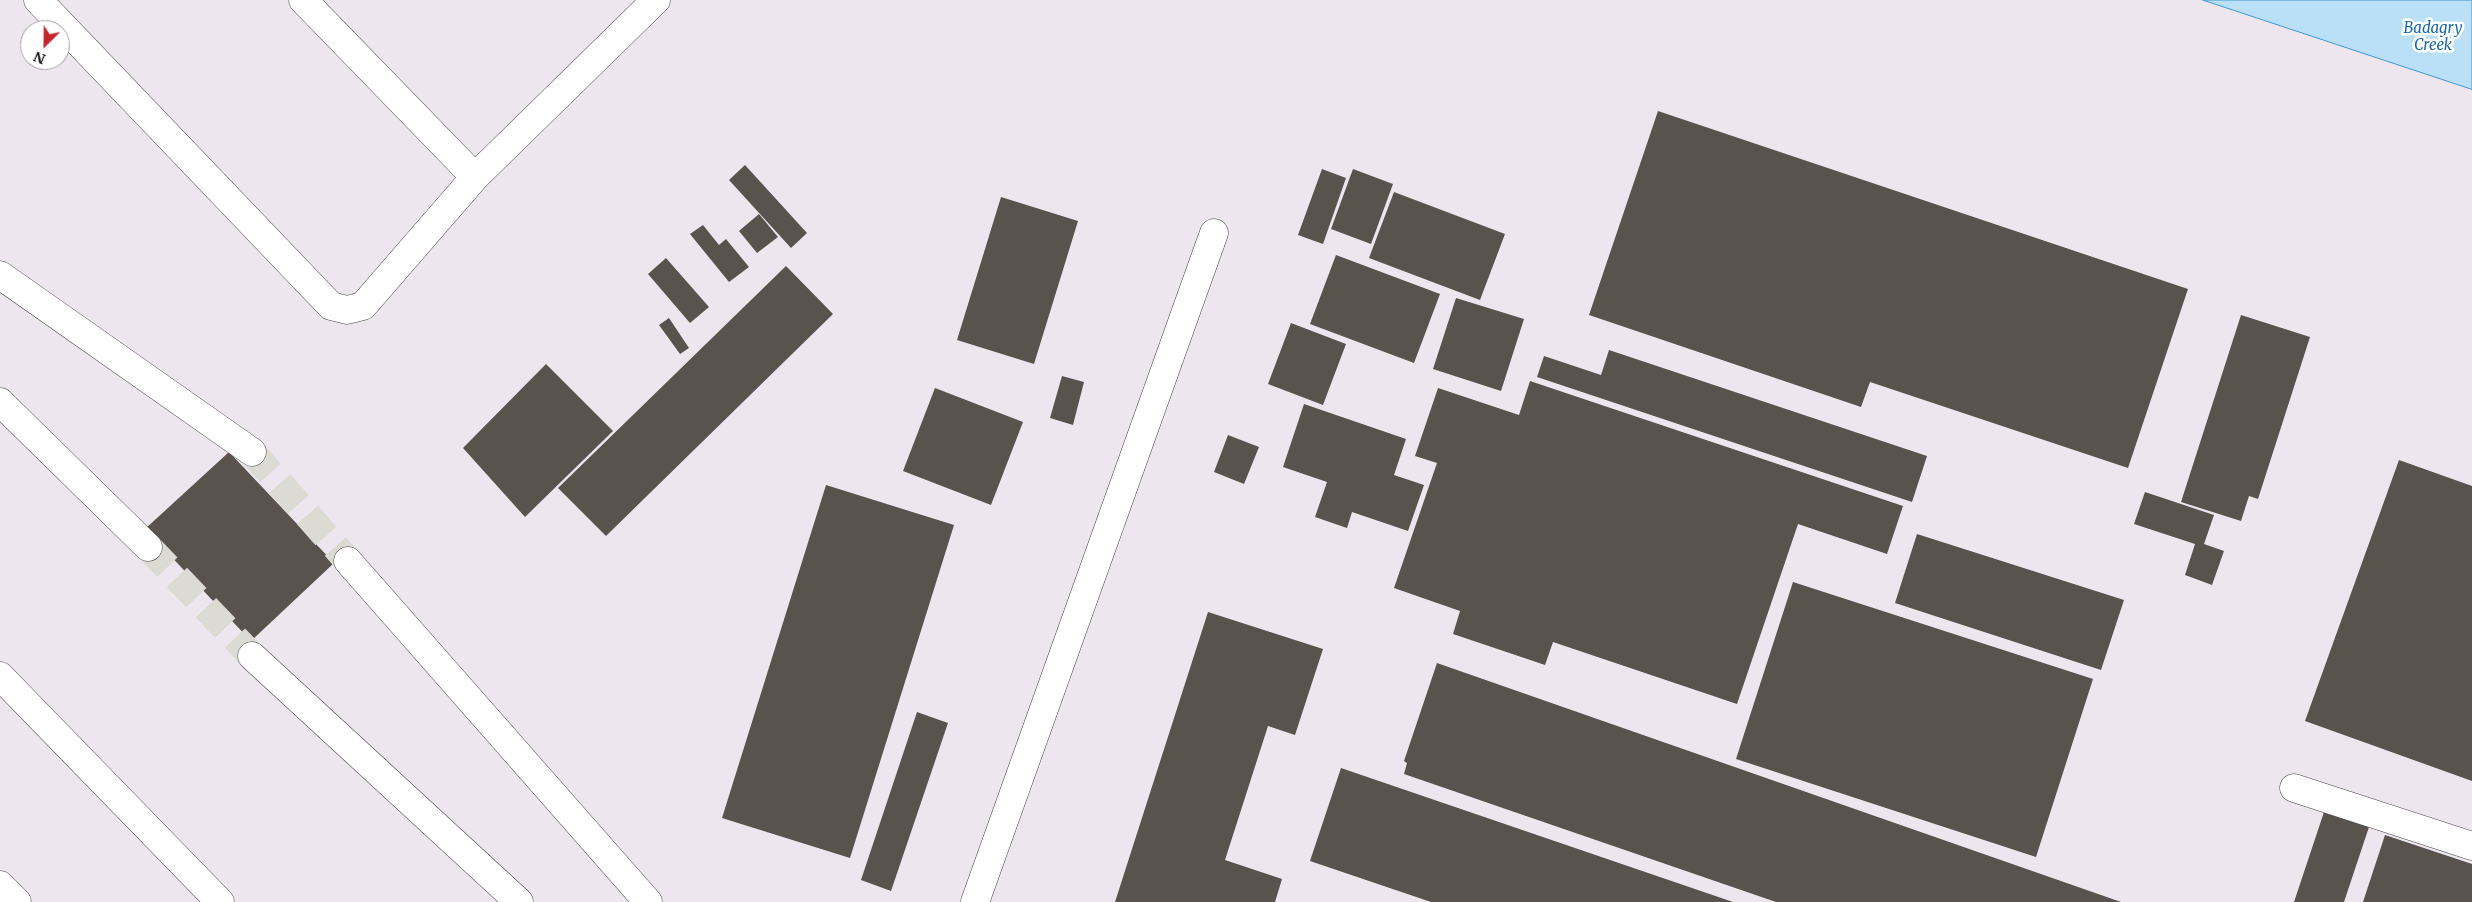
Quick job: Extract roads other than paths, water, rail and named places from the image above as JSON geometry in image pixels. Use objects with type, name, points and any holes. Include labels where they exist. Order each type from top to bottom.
[{"type":"street","points":[[38,0],[331,306],[347,310],[363,306],[475,177],[656,0]]},
{"type":"street","points":[[303,0],[475,177]]},
{"type":"street","points":[[975,902],[1214,233]]},
{"type":"street","points":[[0,274],[252,452]]},
{"type":"street","points":[[0,402],[148,546]]},
{"type":"street","points":[[348,561],[648,902]]},
{"type":"street","points":[[252,656],[519,902]]},
{"type":"street","points":[[5,692],[220,902]]},
{"type":"street","points":[[2294,788],[2472,846]]},
{"type":"street","points":[[0,885],[17,902]]},
{"type":"water","name":"Badagry Creek","points":[[2203,0],[2472,0],[2472,89]]},
{"type":"tunnel","points":[[252,452],[348,561]]},
{"type":"tunnel","points":[[148,547],[252,656]]}]
